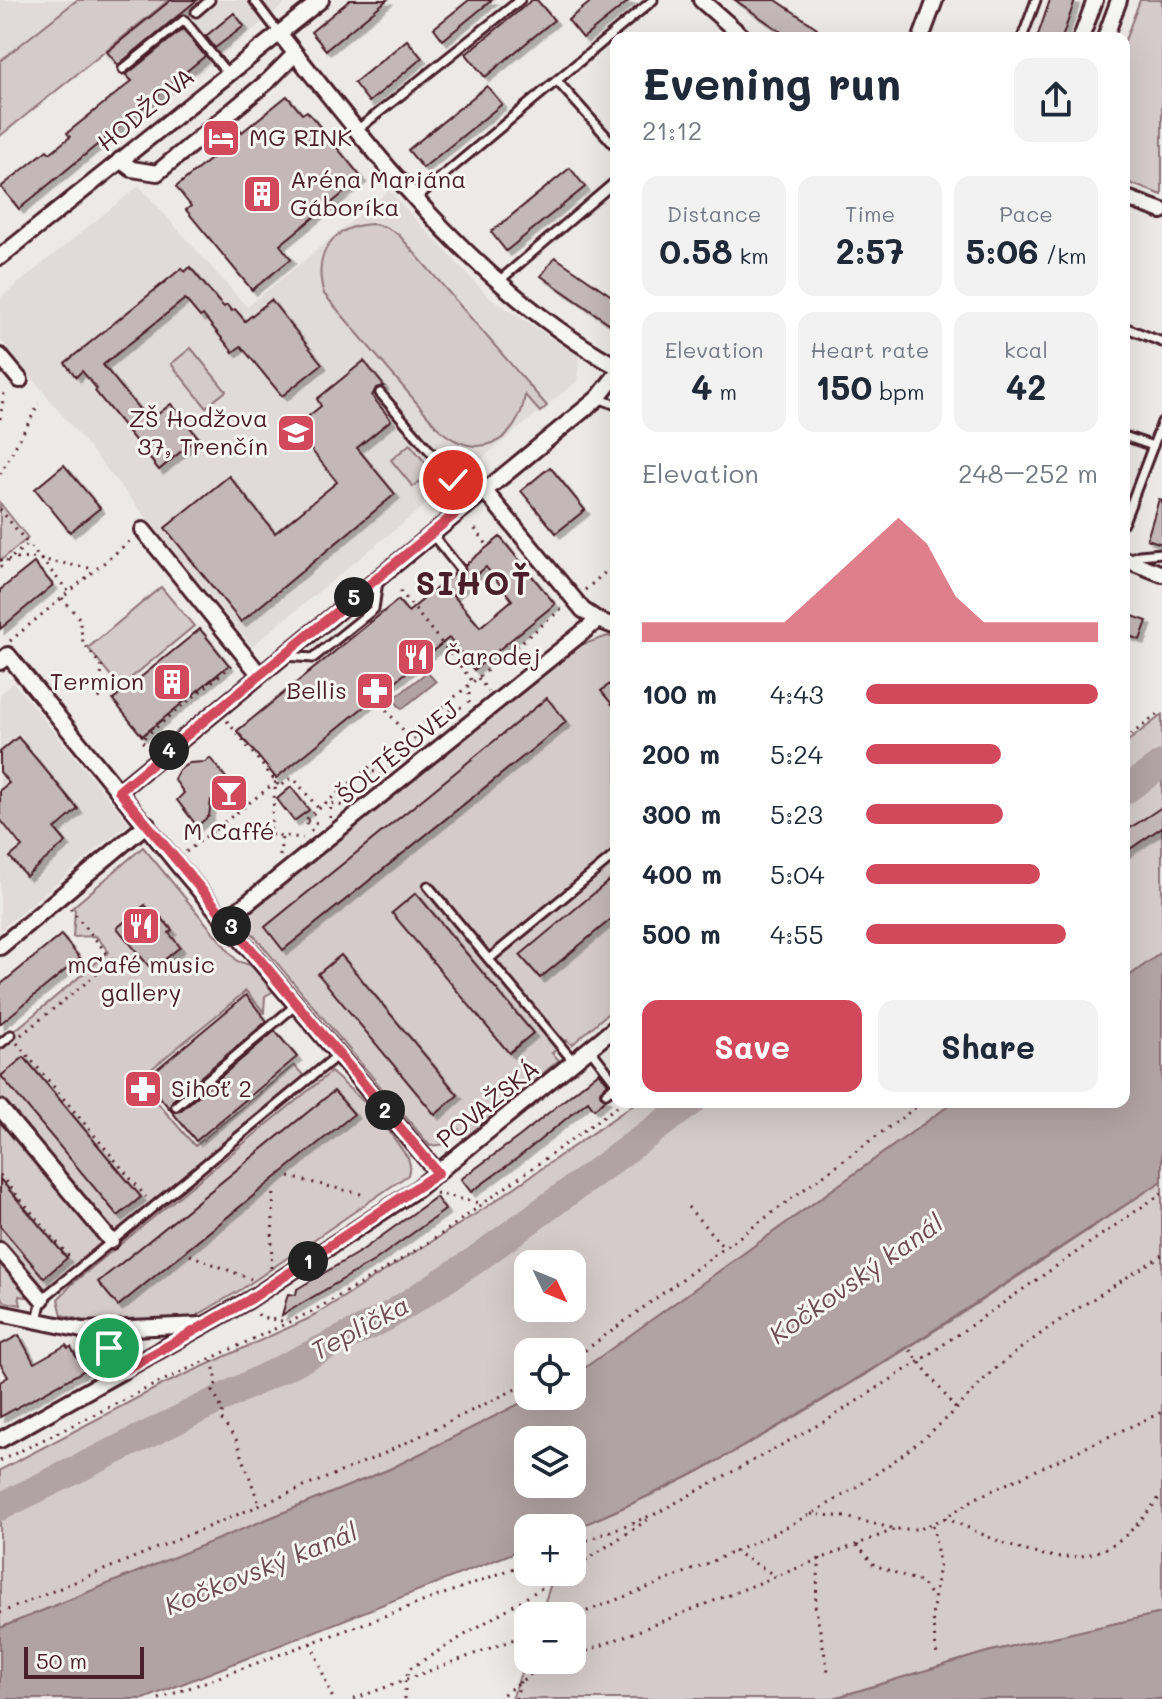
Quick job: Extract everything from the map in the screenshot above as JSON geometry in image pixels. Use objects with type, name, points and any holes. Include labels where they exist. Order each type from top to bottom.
[{"type":"street","name":"HODŽOVA","points":[[0,257],[321,0]]},
{"type":"street","points":[[701,0],[737,32]]},
{"type":"street","points":[[923,32],[935,0]]},
{"type":"street","points":[[1083,32],[1095,0]]},
{"type":"street","points":[[1107,32],[1119,0]]},
{"type":"street","points":[[279,33],[416,198],[498,282],[540,315],[610,362]]},
{"type":"street","points":[[120,160],[132,169],[157,173],[268,81],[295,54]]},
{"type":"street","points":[[1130,199],[1162,211]]},
{"type":"street","points":[[0,356],[20,380]]},
{"type":"street","points":[[119,791],[598,398],[610,383]]},
{"type":"street","points":[[478,495],[583,610],[610,625]]},
{"type":"street","points":[[143,530],[260,675]]},
{"type":"street","points":[[1130,562],[1162,574]]},
{"type":"street","name":"ŠOLTÉSOVEJ","points":[[226,920],[598,620]]},
{"type":"street","points":[[0,662],[8,655],[438,1173]]},
{"type":"street","points":[[0,947],[147,824]]},
{"type":"street","name":"POVAŽSKÁ","points":[[0,1440],[205,1325],[417,1189],[610,1032]]},
{"type":"street","points":[[0,1108],[111,1241]]},
{"type":"street","points":[[0,1250],[42,1299]]},
{"type":"street","points":[[0,1313],[82,1330],[205,1325]]},
{"type":"street","points":[[82,1330],[109,1348],[125,1370]]},
{"type":"lane","points":[[196,12],[210,0]]},
{"type":"lane","points":[[254,0],[279,33]]},
{"type":"lane","points":[[357,130],[520,0]]},
{"type":"lane","points":[[616,32],[653,0]]},
{"type":"lane","points":[[1024,32],[1036,0]]},
{"type":"lane","points":[[123,69],[184,20],[227,73]]},
{"type":"lane","points":[[416,198],[610,37]]},
{"type":"lane","points":[[558,82],[610,140]]},
{"type":"lane","points":[[498,282],[610,186]]},
{"type":"lane","points":[[1130,332],[1162,342]]},
{"type":"lane","points":[[380,393],[478,495]]},
{"type":"lane","points":[[598,398],[610,403]]},
{"type":"lane","points":[[1130,506],[1162,422]]},
{"type":"lane","points":[[1130,438],[1153,446]]},
{"type":"lane","points":[[431,533],[460,569]]},
{"type":"lane","points":[[1130,558],[1162,553]]},
{"type":"lane","points":[[282,656],[313,658],[374,609],[378,577]]},
{"type":"lane","points":[[489,959],[610,859]]},
{"type":"lane","points":[[428,886],[574,1062]]},
{"type":"lane","points":[[176,1106],[297,1004]]},
{"type":"lane","points":[[0,1044],[11,1035]]},
{"type":"lane","points":[[590,1049],[610,1076]]},
{"type":"lane","points":[[37,1320],[42,1299],[339,1054]]},
{"type":"lane","points":[[606,1093],[610,1089]]},
{"type":"path","points":[[0,419],[4,393]]},
{"type":"path","points":[[0,474],[39,404]]},
{"type":"path","points":[[0,509],[69,592]]},
{"type":"path","points":[[475,529],[488,546]]},
{"type":"path","points":[[4,646],[143,530]]},
{"type":"path","points":[[0,567],[28,544]]},
{"type":"path","points":[[0,560],[41,560],[97,569]]},
{"type":"path","points":[[307,821],[610,568]]},
{"type":"path","points":[[400,591],[473,682]]},
{"type":"path","points":[[62,598],[78,614],[83,642],[102,667],[99,701]]},
{"type":"path","points":[[141,740],[244,655]]},
{"type":"path","points":[[478,678],[490,692]]},
{"type":"path","points":[[381,704],[409,737],[430,742],[430,721],[450,725],[450,705],[469,709],[469,689]]},
{"type":"path","points":[[218,710],[280,787],[290,779],[295,780],[319,809]]},
{"type":"path","points":[[1130,735],[1162,711]]},
{"type":"path","points":[[369,770],[390,775],[391,754],[409,759],[409,737]]},
{"type":"path","points":[[307,821],[330,826],[331,803],[352,807],[350,787],[370,792],[369,770]]},
{"type":"path","points":[[184,854],[276,782]]},
{"type":"path","points":[[270,835],[276,782]]},
{"type":"path","points":[[307,821],[317,837]]},
{"type":"path","points":[[215,829],[308,838],[309,827]]},
{"type":"path","points":[[280,857],[282,836]]},
{"type":"path","points":[[70,908],[113,961],[15,1040],[153,1206]]},
{"type":"path","points":[[0,1461],[311,1312],[386,1269],[483,1204],[615,1108]]},
{"type":"path","points":[[586,1350],[915,1108]]},
{"type":"path","points":[[0,1175],[79,1268]]},
{"type":"path","points":[[289,1177],[365,1195]]},
{"type":"path","points":[[271,1271],[274,1188]]},
{"type":"path","points":[[417,1189],[483,1204]]},
{"type":"path","points":[[586,1560],[655,1514],[829,1419],[918,1362],[1162,1193]]},
{"type":"path","points":[[688,1207],[725,1249]]},
{"type":"path","points":[[190,1255],[255,1280]]},
{"type":"path","points":[[586,1611],[733,1551],[810,1515],[856,1487],[956,1409],[999,1365],[1162,1255]]},
{"type":"path","points":[[260,1317],[287,1322]]},
{"type":"path","points":[[910,1350],[956,1409]]},
{"type":"path","points":[[212,1360],[217,1381],[213,1391],[221,1406],[224,1426],[237,1441],[259,1504]]},
{"type":"path","points":[[0,1613],[379,1456],[514,1390]]},
{"type":"path","points":[[810,1515],[845,1517],[896,1529],[920,1529],[933,1525],[976,1498],[1162,1412]]},
{"type":"path","points":[[945,1518],[1032,1554],[1090,1554],[1111,1546],[1121,1538],[1162,1494]]},
{"type":"path","points":[[586,1541],[655,1514]]},
{"type":"path","points":[[933,1525],[939,1563],[932,1617],[937,1656]]},
{"type":"path","points":[[586,1651],[896,1529]]},
{"type":"path","points":[[857,1543],[874,1565],[921,1582],[933,1598]]},
{"type":"path","points":[[733,1551],[776,1576]]},
{"type":"path","points":[[820,1558],[815,1605],[828,1671]]},
{"type":"path","points":[[159,1699],[514,1568]]},
{"type":"path","points":[[405,1699],[409,1669],[545,1586]]},
{"type":"path","points":[[354,1699],[514,1639]]},
{"type":"path","points":[[311,1642],[333,1699]]},
{"type":"path","points":[[497,1699],[530,1674]]},
{"type":"path","points":[[516,1699],[520,1681]]},
{"type":"shaded area","points":[[0,0],[289,0],[153,112],[104,54],[0,136]]},
{"type":"shaded area","points":[[77,0],[169,0],[0,136],[0,61]]},
{"type":"shaded area","points":[[1140,0],[1162,0],[1162,195],[1130,183],[1128,32]]},
{"type":"shaded area","name":"ZŠ Hodžova 37, Trenčín","points":[[139,186],[247,307],[389,191],[488,296],[579,357],[577,381],[252,646],[0,339],[0,298]]},
{"type":"shaded area","points":[[374,224],[399,235],[547,406],[540,412],[525,395],[521,412],[505,436],[481,446],[467,445],[439,429],[324,294],[321,266],[329,244],[347,230]]},
{"type":"shaded area","points":[[191,348],[226,391],[206,407],[171,364]]},
{"type":"shaded area","points":[[410,444],[432,471],[413,487],[391,460]]},
{"type":"shaded area","points":[[0,503],[28,538],[0,561]]},
{"type":"shaded area","points":[[161,587],[194,626],[120,687],[88,648]]},
{"type":"shaded area","points":[[610,637],[610,1011],[572,1045],[567,1040],[552,1053],[559,1060],[464,1140],[459,1130],[446,1141],[448,1144],[430,1146],[241,920],[581,645]]},
{"type":"shaded area","points":[[14,683],[129,823],[0,930],[0,694]]},
{"type":"shaded area","points":[[1162,715],[1162,952],[1130,976],[1130,739]]},
{"type":"shaded area","points":[[143,847],[237,961],[253,966],[274,991],[265,996],[264,1012],[246,991],[138,1080],[195,1146],[294,1065],[304,1076],[299,1084],[270,1104],[44,1291],[19,1296],[21,1305],[5,1302],[0,1295],[0,1043],[109,952],[96,936],[73,937],[73,907]]},
{"type":"shaded area","points":[[331,1072],[375,1112],[408,1158],[408,1175],[242,1289],[196,1316],[143,1324],[108,1320],[101,1325],[62,1315],[58,1299],[73,1283]]},
{"type":"shaded area","points":[[628,1108],[946,1108],[586,1368],[586,1338],[514,1338],[514,1407],[390,1469],[0,1628],[0,1470],[160,1386],[310,1318],[485,1208]]},
{"type":"shaded area","points":[[1162,1181],[1162,1613],[987,1652],[831,1699],[512,1699],[521,1674],[586,1674],[586,1602],[545,1602],[550,1586],[586,1586],[586,1524],[684,1479],[759,1438],[934,1332]]},
{"type":"water","points":[[427,672],[436,682],[402,709],[393,699]]},
{"type":"water","name":"Kočkovský kanál","points":[[1162,952],[1162,1181],[933,1330],[759,1438],[652,1494],[586,1524],[586,1514],[514,1514],[514,1553],[144,1699],[0,1699],[0,1628],[390,1469],[514,1407],[514,1410],[586,1410],[586,1367],[946,1108],[1130,1108],[1130,976]]},
{"type":"water","points":[[1162,1613],[1162,1699],[831,1699],[987,1652]]},
{"type":"building","points":[[171,0],[197,0],[118,65],[107,52]]},
{"type":"building","points":[[350,0],[387,0],[326,50],[311,32]]},
{"type":"building","points":[[469,0],[492,0],[443,40],[434,28]]},
{"type":"building","points":[[532,0],[537,0],[554,20],[485,77],[466,54]]},
{"type":"building","points":[[593,0],[630,0],[583,38],[568,20]]},
{"type":"building","points":[[735,0],[776,0],[817,28],[814,32],[781,32]]},
{"type":"building","points":[[1050,0],[1075,0],[1064,32],[1039,32]]},
{"type":"building","points":[[234,13],[244,26],[215,48],[206,36]]},
{"type":"building","points":[[183,29],[205,56],[19,209],[1,187],[47,150],[50,153],[70,137],[67,133],[132,81],[126,75]]},
{"type":"building","points":[[407,40],[422,58],[369,102],[354,83]]},
{"type":"building","points":[[487,86],[502,104],[423,168],[408,150]]},
{"type":"building","name":"Aréna Mariána Gáboríka","points":[[287,96],[302,114],[307,111],[362,178],[280,245],[291,259],[252,290],[186,210],[191,206],[176,187],[220,151],[214,143],[235,124],[242,132]]},
{"type":"building","points":[[570,168],[585,187],[506,251],[491,232]]},
{"type":"building","points":[[555,257],[610,295],[610,324],[541,276]]},
{"type":"building","points":[[190,267],[224,307],[227,305],[232,311],[235,309],[245,321],[271,300],[322,364],[282,396],[241,346],[233,352],[203,315],[200,317],[185,299],[103,365],[149,421],[171,404],[198,437],[159,470],[82,371],[76,377],[65,363],[182,268],[185,272]]},
{"type":"building","points":[[364,361],[384,386],[376,388],[372,396],[391,420],[357,448],[395,494],[241,622],[165,528],[229,476],[275,533],[337,482],[294,428],[321,406],[317,399]]},
{"type":"building","points":[[64,465],[100,508],[70,532],[35,489]]},
{"type":"building","points":[[550,467],[585,510],[556,533],[521,491]]},
{"type":"building","points":[[1159,499],[1162,500],[1162,544],[1147,539]]},
{"type":"building","points":[[500,537],[555,604],[474,670],[449,638],[276,778],[237,731],[398,600],[408,612],[455,573],[465,574],[465,565]],"holes":[[[486,567],[512,600],[480,627],[453,595]]]},
{"type":"building","points":[[34,563],[53,585],[0,629],[0,590]]},
{"type":"building","points":[[1130,615],[1147,621],[1140,640],[1130,636]]},
{"type":"building","name":"Termion","points":[[200,629],[229,665],[142,736],[113,700]]},
{"type":"building","points":[[610,684],[610,702],[601,691]]},
{"type":"building","points":[[547,698],[566,722],[283,950],[265,927]]},
{"type":"building","points":[[18,737],[78,809],[55,829],[66,842],[26,876],[10,857],[22,847],[0,819],[0,790],[9,783],[0,772],[0,752]]},
{"type":"building","points":[[210,758],[238,793],[226,802],[211,800],[209,816],[197,826],[177,800],[184,793],[174,779],[179,770],[189,763],[205,762]]},
{"type":"building","points":[[291,787],[309,810],[294,821],[277,799]]},
{"type":"building","points":[[1162,807],[1162,827],[1130,849],[1130,828]]},
{"type":"building","points":[[610,880],[610,920],[540,978],[520,955]]},
{"type":"building","points":[[416,893],[533,1033],[509,1053],[392,913]]},
{"type":"building","points":[[145,905],[172,930],[169,933],[180,947],[152,970],[117,928]]},
{"type":"building","points":[[61,935],[80,958],[0,1024],[0,985]]},
{"type":"building","points":[[341,955],[458,1095],[435,1115],[318,974]]},
{"type":"building","points":[[246,995],[267,1021],[172,1101],[171,1110],[180,1111],[275,1031],[297,1057],[196,1141],[145,1079]]},
{"type":"building","points":[[24,1057],[141,1197],[118,1216],[1,1076]]},
{"type":"building","points":[[599,1072],[608,1083],[600,1091],[606,1099],[594,1109],[588,1101],[471,1192],[461,1179]]},
{"type":"building","points":[[334,1091],[354,1114],[118,1306],[98,1282]]},
{"type":"building","points":[[0,1179],[67,1258],[44,1278],[0,1226]]},
{"type":"building","points":[[436,1197],[445,1210],[374,1261],[282,1315],[288,1294],[296,1295],[297,1289],[361,1251]]},
{"type":"building","points":[[19,1335],[34,1363],[66,1345],[71,1347],[77,1358],[85,1354],[92,1366],[0,1417],[0,1382],[8,1377],[0,1363],[0,1345]]},
{"type":"waterway","name":"Teplička","points":[[1130,787],[1162,764]]},
{"type":"waterway","name":"Teplička","points":[[0,1507],[387,1317],[474,1261],[684,1108]]},
{"type":"place","name":"MG RINK","points":[[221,138]]},
{"type":"place","name":"Aréna Mariána Gáboríka","points":[[262,194]]},
{"type":"place","name":"ZŠ Hodžova 37, Trenčín","points":[[296,433]]},
{"type":"place","name":"Čarodej","points":[[416,657]]},
{"type":"place","name":"Termion","points":[[172,682]]},
{"type":"place","name":"Bellis","points":[[375,691]]},
{"type":"place","name":"M Caffé","points":[[229,793]]},
{"type":"place","name":"mCafé music gallery","points":[[141,926]]},
{"type":"place","name":"Sihoť 2","points":[[143,1089]]},
{"type":"district","name":"SIHOŤ","points":[[474,584]]},
{"type":"route","points":[[109,1348],[125,1370],[249,1300],[438,1173],[119,791],[472,500],[453,480]]}]
